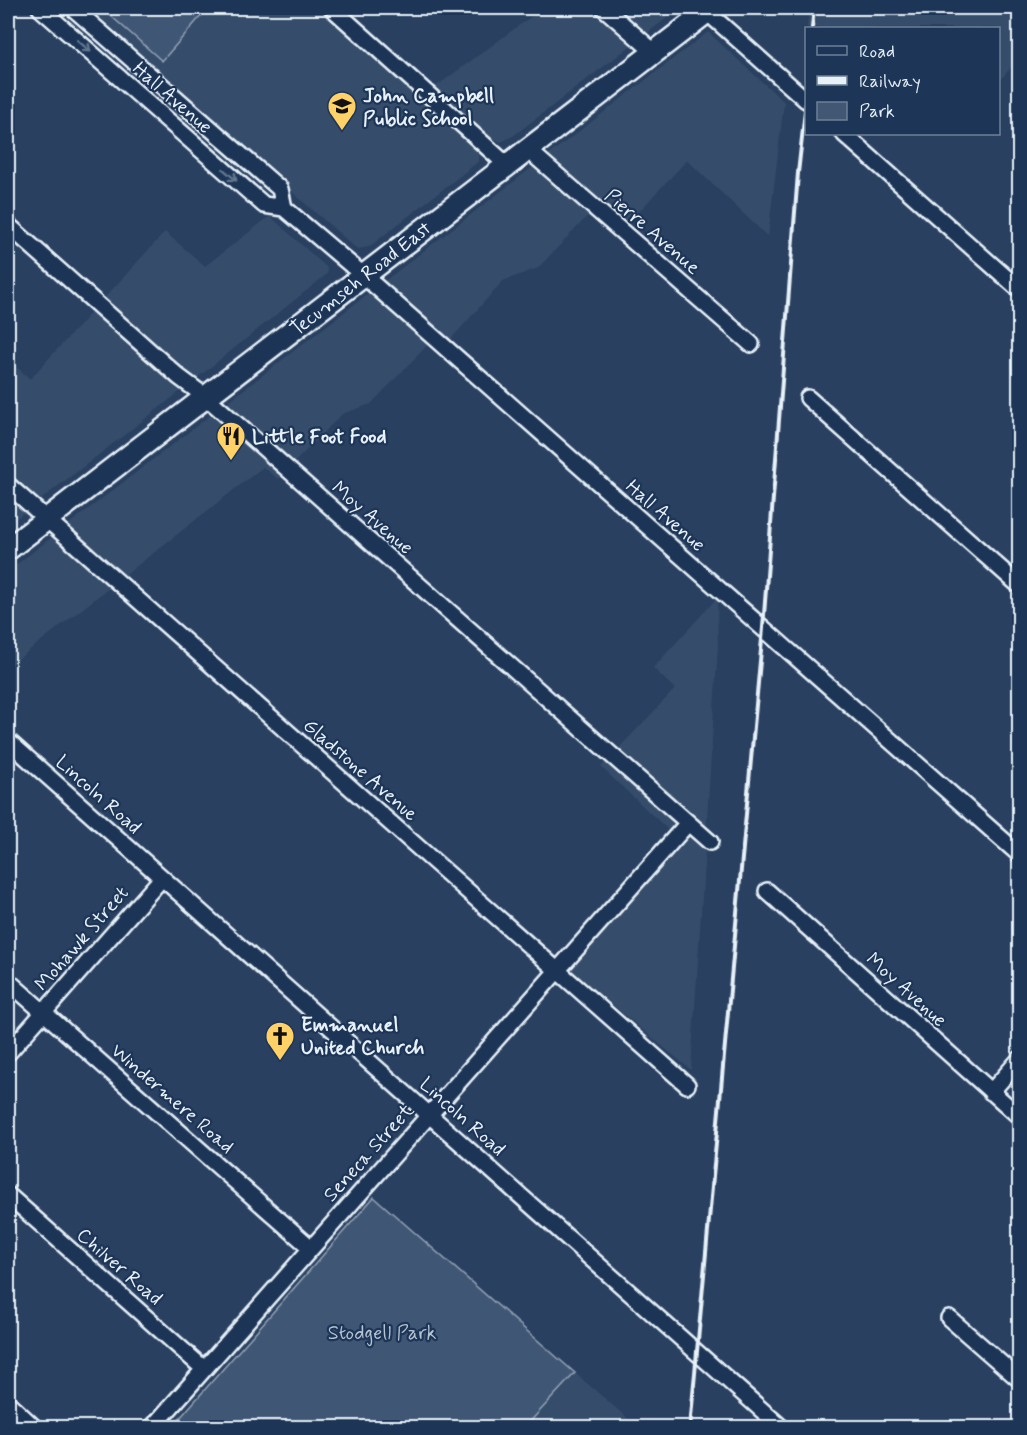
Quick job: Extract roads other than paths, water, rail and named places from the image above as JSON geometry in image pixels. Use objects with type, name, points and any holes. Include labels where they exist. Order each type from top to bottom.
[{"type":"main road","name":"Tecumseh Road East","points":[[8,549],[709,10]]},
{"type":"street","name":"Hall Avenue","points":[[40,8],[264,205],[284,208],[363,275],[1020,855]]},
{"type":"street","name":"Hall Avenue","points":[[73,8],[280,189],[284,208]]},
{"type":"street","points":[[332,8],[507,165]]},
{"type":"street","points":[[604,8],[654,52]]},
{"type":"street","points":[[709,10],[805,98]]},
{"type":"street","points":[[845,135],[1020,290]]},
{"type":"street","name":"Pierre Avenue","points":[[527,149],[751,344]]},
{"type":"street","name":"Moy Avenue","points":[[8,225],[710,842]]},
{"type":"street","points":[[808,398],[1020,586]]},
{"type":"street","name":"Gladstone Avenue","points":[[8,485],[687,1085]]},
{"type":"street","name":"Lincoln Road","points":[[8,741],[782,1428]]},
{"type":"street","name":"Seneca Street","points":[[152,1428],[688,823]]},
{"type":"street","name":"Mohawk Street","points":[[8,1053],[162,878]]},
{"type":"street","name":"Moy Avenue","points":[[767,891],[1020,1117]]},
{"type":"street","name":"Windermere Road","points":[[8,981],[311,1248]]},
{"type":"street","points":[[990,1092],[1020,1059]]},
{"type":"street","name":"Chilver Road","points":[[8,1195],[204,1369]]},
{"type":"street","points":[[950,1318],[1020,1380]]},
{"type":"street","points":[[8,1403],[35,1428]]},
{"type":"railway","points":[[812,27],[814,8]]},
{"type":"railway","points":[[690,1428],[763,628],[798,173],[805,111]]},
{"type":"place","name":"John Campbell Public School","points":[[342,132]]},
{"type":"place","name":"Little Foot Food","points":[[231,462]]},
{"type":"place","name":"Emmanuel United Church","points":[[280,1062]]},
{"type":"park label","name":"Stodgell Park","points":[[382,1332]]}]
